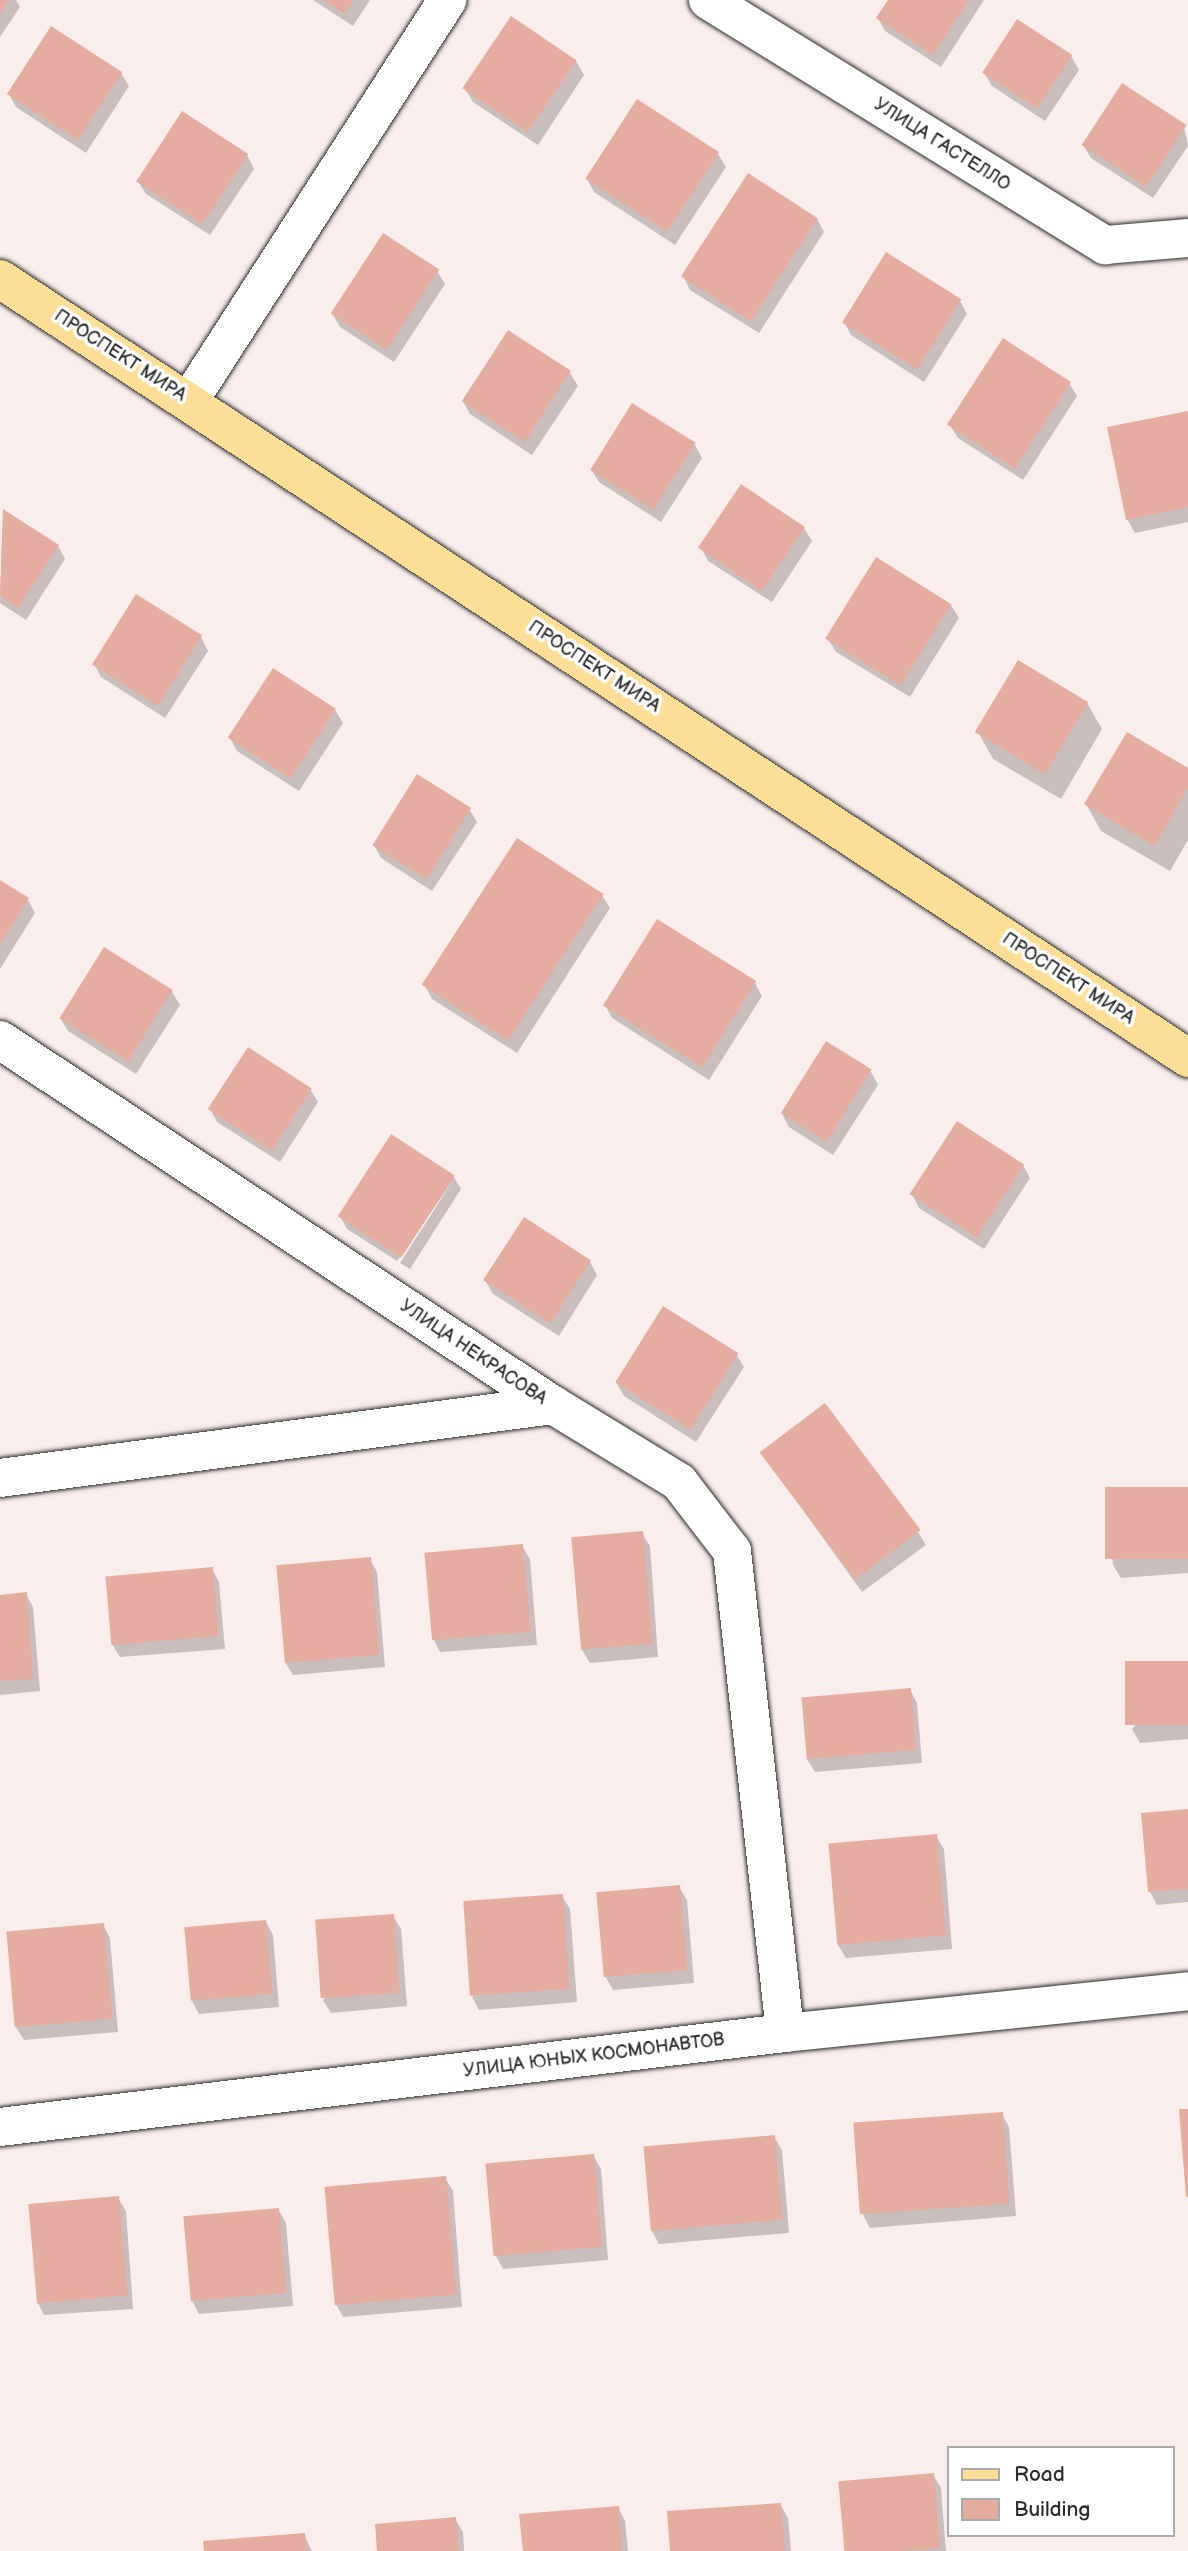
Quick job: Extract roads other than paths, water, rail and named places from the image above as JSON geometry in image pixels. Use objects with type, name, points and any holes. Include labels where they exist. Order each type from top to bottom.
[{"type":"main road","name":"ПРОСПЕКТ МИРА","points":[[0,279],[1188,1058]]},
{"type":"street","points":[[189,401],[447,0]]},
{"type":"street","name":"УЛИЦА ГАСТЕЛЛО","points":[[709,0],[1105,245],[1188,238]]},
{"type":"street","name":"УЛИЦА НЕКРАСОВА","points":[[0,1040],[553,1405]]},
{"type":"street","points":[[553,1405],[679,1482],[732,1551],[785,2033]]},
{"type":"street","name":"УЛИЦА НЕКРАСОВА","points":[[0,1478],[553,1405]]},
{"type":"street","name":"УЛИЦА ЮНЫХ КОСМОНАВТОВ","points":[[0,2127],[785,2033],[1188,1991]]}]
